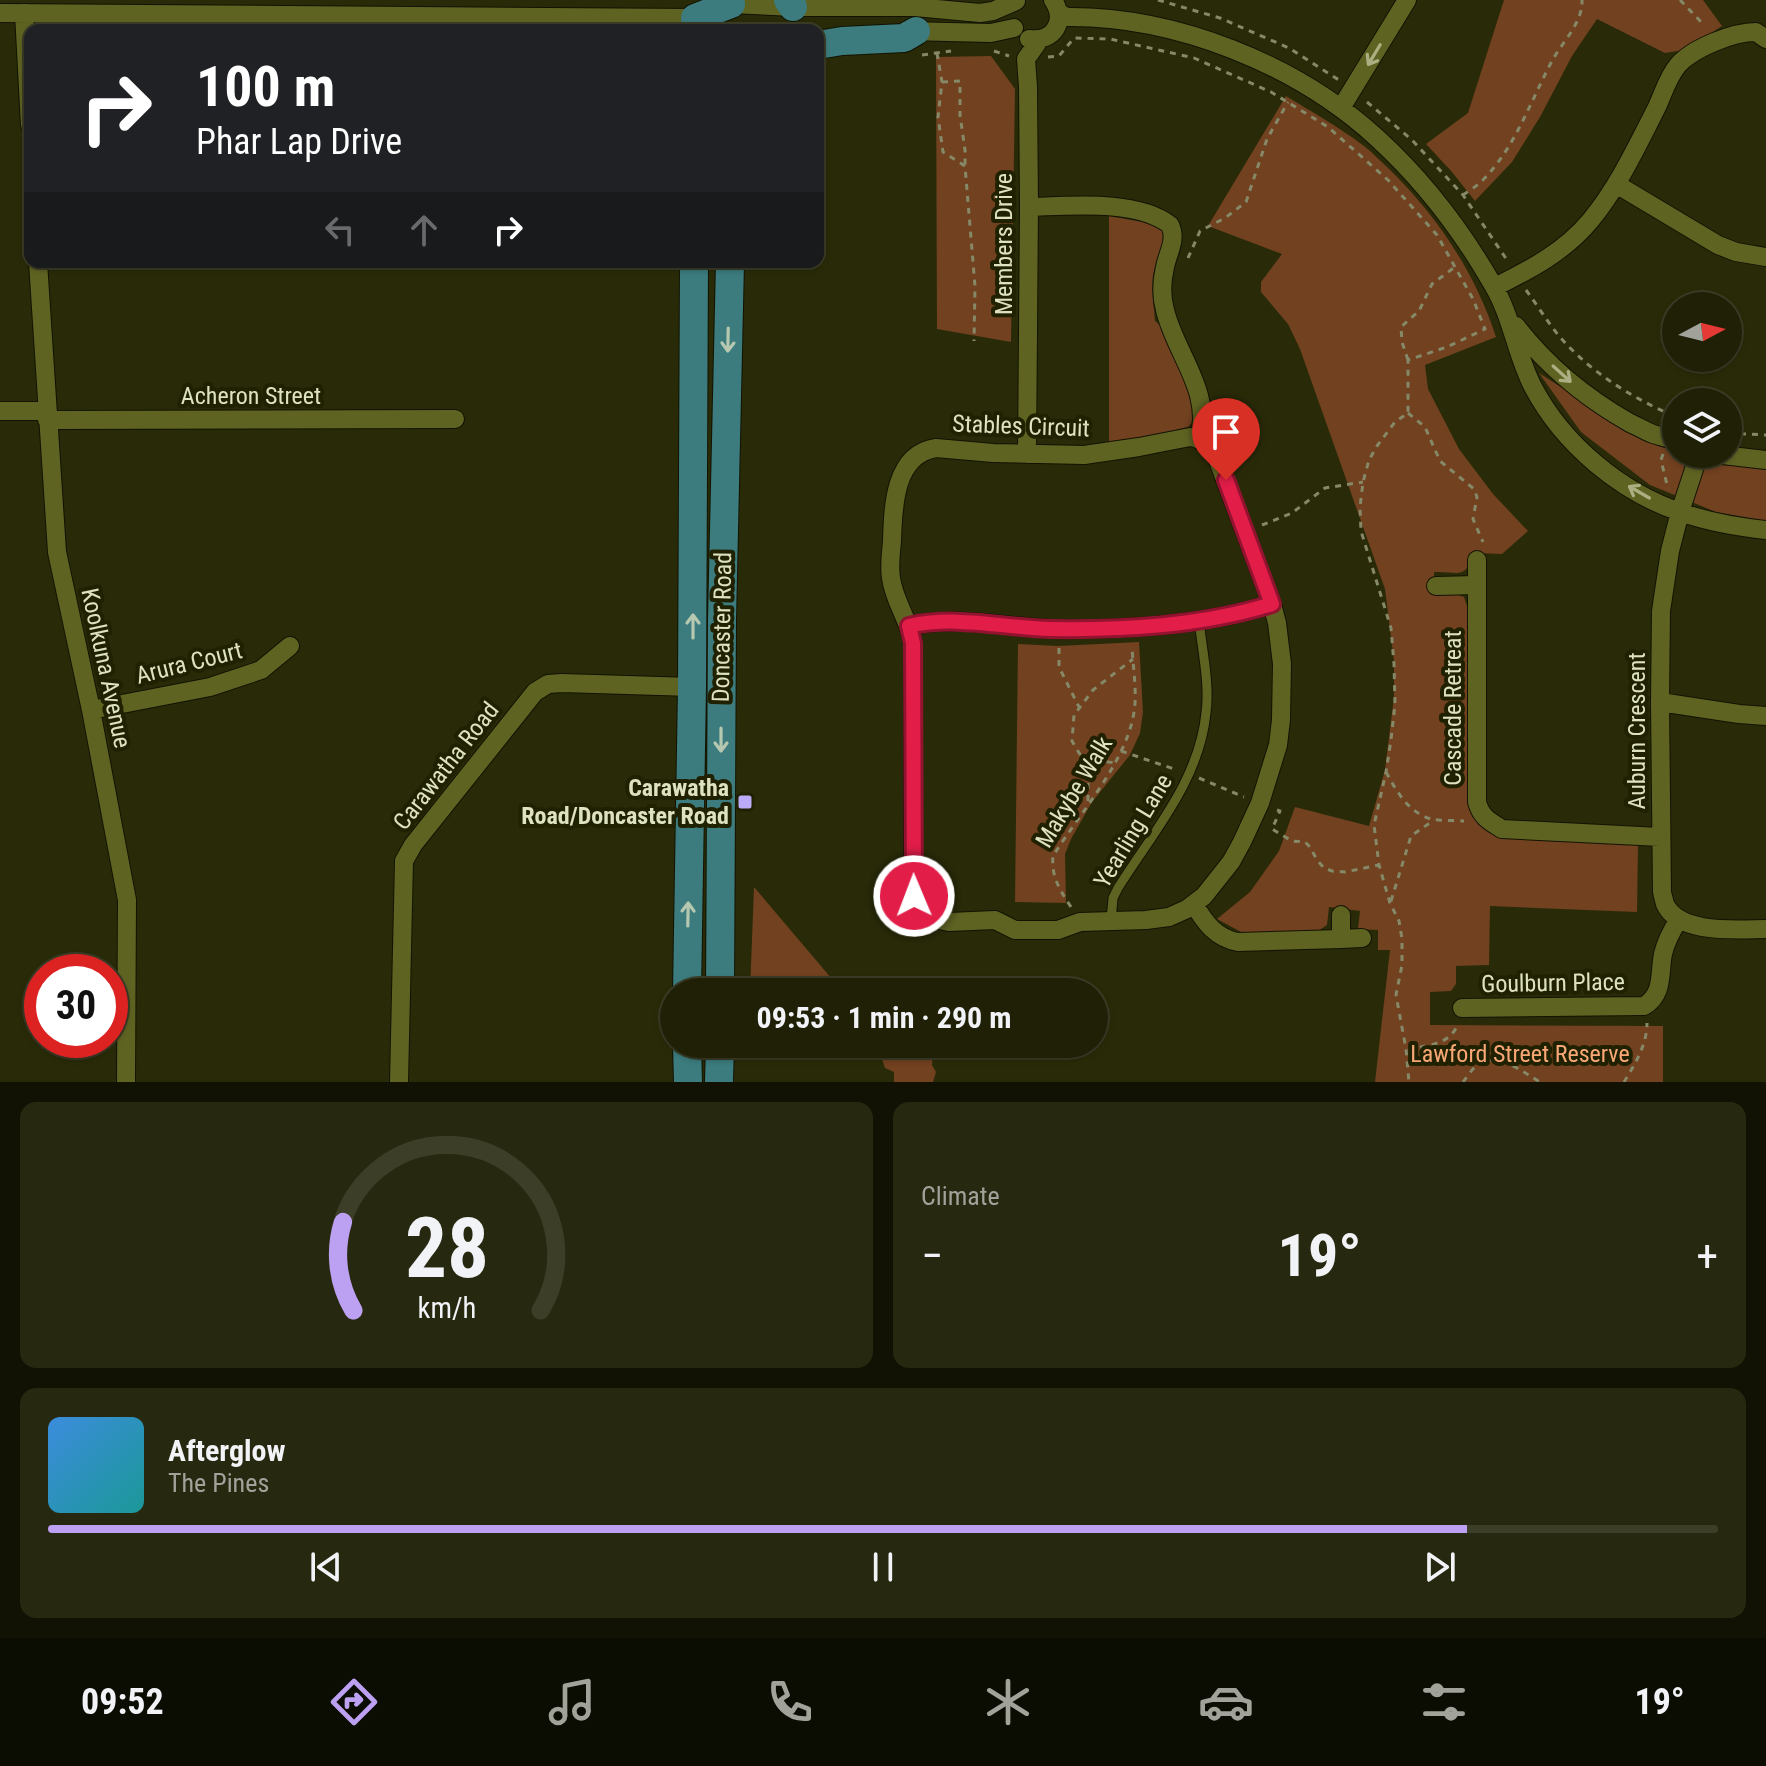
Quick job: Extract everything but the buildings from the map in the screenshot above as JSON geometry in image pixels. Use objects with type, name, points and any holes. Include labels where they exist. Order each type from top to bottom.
[{"type":"main road","points":[[695,16],[730,16]]},
{"type":"main road","points":[[824,44],[904,38],[915,43]]},
{"type":"main road","name":"Doncaster Road","points":[[687,978],[694,268]]},
{"type":"main road","name":"Doncaster Road","points":[[720,978],[722,620],[730,268]]},
{"type":"main road","points":[[692,687],[722,688]]},
{"type":"main road","points":[[687,1058],[688,1082]]},
{"type":"main road","points":[[719,1082],[720,1058]]},
{"type":"street","points":[[1341,108],[1407,0]]},
{"type":"street","points":[[1016,1],[1011,13],[1014,28],[1032,40],[1046,37],[1056,28],[1056,7]]},
{"type":"street","points":[[730,16],[791,3],[915,7],[980,13],[1016,1]]},
{"type":"street","points":[[1056,7],[1067,17],[1131,20],[1197,36],[1248,56],[1341,108],[1376,137],[1418,179],[1460,233],[1495,287],[1532,385],[1547,410],[1576,446],[1637,493],[1661,504],[1724,523],[1766,530]]},
{"type":"street","points":[[0,13],[243,22],[420,8],[695,16]]},
{"type":"street","points":[[24,13],[25,24]]},
{"type":"street","points":[[824,32],[915,43],[1014,28]]},
{"type":"street","points":[[1495,287],[1558,252],[1590,220],[1616,184],[1672,74],[1687,56],[1705,46],[1750,32],[1756,32],[1766,39]]},
{"type":"street","points":[[1026,59],[1040,39]]},
{"type":"street","name":"Members Drive","points":[[1026,59],[1029,207],[1027,454]]},
{"type":"street","points":[[1616,184],[1718,245],[1736,252],[1766,257]]},
{"type":"street","points":[[1029,207],[1126,209],[1156,217],[1170,225],[1173,242],[1165,266],[1164,308],[1202,406],[1199,439]]},
{"type":"street","name":"Koolkuna Avenue","points":[[38,268],[57,552],[127,900],[126,1082]]},
{"type":"street","points":[[1509,318],[1543,358],[1578,389],[1632,424],[1662,437]]},
{"type":"street","name":"Acheron Street","points":[[0,411],[47,415],[455,419]]},
{"type":"street","name":"Stables Circuit","points":[[1181,438],[1199,439],[1217,458],[1272,604],[1282,664],[1281,720],[1278,745],[1260,803],[1242,842],[1217,880],[1194,904],[1169,917],[1080,922],[1058,930],[1015,930],[995,920],[949,922],[935,919],[925,915],[918,907],[913,888],[913,643],[891,578],[893,512],[897,492],[907,465],[929,449],[1027,454],[1084,455],[1181,438]]},
{"type":"street","points":[[1742,457],[1766,460]]},
{"type":"street","name":"Auburn Crescent","points":[[1679,919],[1665,904],[1662,892],[1661,611],[1680,512],[1694,468]]},
{"type":"street","name":"Cascade Retreat","points":[[1477,560],[1477,802],[1480,812],[1502,829],[1660,837]]},
{"type":"street","points":[[1436,586],[1477,585]]},
{"type":"street","points":[[909,626],[945,621],[1058,628],[1130,627],[1243,613],[1272,604]]},
{"type":"street","name":"Arura Court","points":[[91,710],[210,687],[261,670],[290,646]]},
{"type":"street","name":"Carawatha Road","points":[[399,1082],[404,861],[413,845],[535,692],[548,684],[692,687]]},
{"type":"street","points":[[1660,702],[1766,716]]},
{"type":"street","points":[[1194,904],[1204,921],[1230,941],[1248,943],[1362,938]]},
{"type":"street","points":[[1341,915],[1341,939]]},
{"type":"street","points":[[1679,919],[1708,928],[1766,929]]},
{"type":"street","name":"Goulburn Place","points":[[1462,1008],[1644,1006],[1657,994],[1663,952],[1679,919]]},
{"type":"lane","name":"Yearling Lane","points":[[1111,921],[1113,898],[1118,888],[1185,785],[1199,748],[1207,692],[1199,620]]},
{"type":"path","points":[[1463,195],[1482,181],[1512,144],[1552,61],[1578,18],[1582,0]]},
{"type":"path","points":[[1680,0],[1718,42]]},
{"type":"path","points":[[990,50],[1026,59],[1059,56],[1074,38],[1110,39],[1194,58],[1271,92],[1328,127],[1388,180],[1437,235],[1473,299],[1485,329],[1447,347],[1408,360]]},
{"type":"path","points":[[915,43],[937,53],[959,50]]},
{"type":"path","points":[[937,53],[942,82],[938,117],[943,152],[965,166]]},
{"type":"path","points":[[942,82],[960,81],[960,115],[975,286],[974,341]]},
{"type":"path","points":[[1165,266],[1187,260],[1200,231],[1246,202],[1267,139],[1288,102]]},
{"type":"path","points":[[1408,413],[1408,360],[1401,327],[1419,311],[1432,284],[1455,267]]},
{"type":"path","points":[[1408,413],[1395,422],[1369,460],[1360,507],[1361,531],[1391,628],[1395,704],[1386,772],[1374,825],[1379,865],[1390,903],[1399,921],[1402,939],[1402,965],[1396,995],[1409,1082]]},
{"type":"path","points":[[1408,413],[1425,427],[1440,461],[1476,492],[1473,519],[1487,560],[1477,560]]},
{"type":"path","points":[[1742,434],[1766,435]]},
{"type":"path","points":[[1661,504],[1669,489],[1663,468]]},
{"type":"path","points":[[1246,532],[1292,513],[1325,488],[1363,482]]},
{"type":"path","name":"Makybe Walk","points":[[1080,922],[1055,882],[1053,856],[1115,763],[1130,732],[1135,703],[1130,627]]},
{"type":"path","points":[[1058,628],[1059,667],[1079,707]]},
{"type":"path","points":[[1088,803],[1088,768],[1072,741],[1074,715],[1093,690],[1133,659]]},
{"type":"path","points":[[1082,758],[1115,763]]},
{"type":"path","points":[[1386,772],[1400,796],[1415,811],[1434,820],[1462,821],[1484,816]]},
{"type":"path","points":[[1390,903],[1411,836],[1434,820]]},
{"type":"path","points":[[1406,1049],[1427,1046],[1454,1033],[1462,1008]]},
{"type":"path","points":[[1624,1082],[1640,1055],[1647,1029]]},
{"type":"path","points":[[1463,1082],[1478,1064],[1489,1060],[1501,1061],[1540,1082]]},
{"type":"green space","points":[[1504,0],[1703,0],[1722,26],[1684,50],[1665,53],[1597,19],[1572,56],[1512,162],[1475,201],[1426,144],[1468,113]]},
{"type":"green space","points":[[991,56],[1015,89],[1011,342],[937,329],[936,57]]},
{"type":"green space","name":"Lawford Street Reserve","points":[[1286,96],[1367,148],[1422,204],[1465,267],[1496,337],[1425,365],[1428,389],[1459,449],[1493,494],[1528,531],[1502,554],[1475,553],[1467,568],[1460,573],[1434,572],[1434,594],[1456,594],[1464,597],[1467,606],[1468,803],[1471,810],[1480,823],[1500,836],[1638,845],[1637,912],[1490,906],[1489,965],[1456,966],[1456,984],[1451,991],[1430,992],[1430,1025],[1663,1026],[1663,1082],[1375,1082],[1390,950],[1378,950],[1378,930],[1358,929],[1360,911],[1329,907],[1327,925],[1315,933],[1243,933],[1217,919],[1250,892],[1279,851],[1295,807],[1369,826],[1385,770],[1394,697],[1394,661],[1385,589],[1300,349],[1288,324],[1261,292],[1261,282],[1282,254],[1208,226]]},
{"type":"green space","points":[[1109,216],[1154,224],[1164,231],[1153,275],[1155,321],[1166,330],[1191,391],[1197,417],[1188,427],[1109,446]]},
{"type":"green space","points":[[1539,373],[1645,441],[1662,447],[1662,468],[1766,466],[1766,521],[1716,512],[1650,485],[1581,432]]},
{"type":"green space","points":[[1139,642],[1143,712],[1140,733],[1130,755],[1092,802],[1071,839],[1065,854],[1066,903],[1015,902],[1018,644],[1058,646]]},
{"type":"green space","points":[[754,887],[831,978],[751,978]]},
{"type":"green space","points":[[882,1058],[933,1058],[936,1072],[933,1082],[894,1082],[894,1072],[885,1068]]},
{"type":"place","name":"Carawatha Road/Doncaster Road","points":[[745,802]]},
{"type":"route","points":[[914,896],[913,643],[909,626],[945,621],[1050,629],[1130,627],[1207,619],[1272,604],[1226,480]]}]
